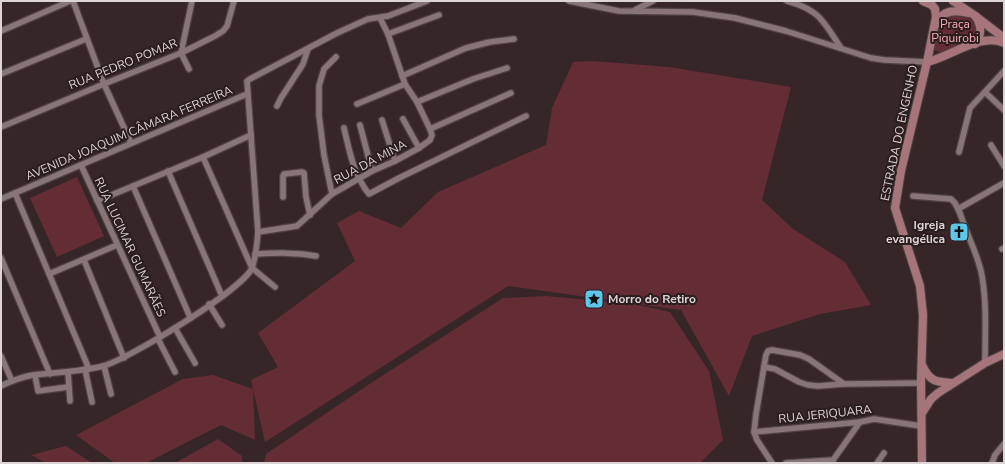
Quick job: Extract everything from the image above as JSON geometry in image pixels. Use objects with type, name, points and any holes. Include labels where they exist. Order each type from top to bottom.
[{"type":"street","points":[[1,31],[72,1],[104,84],[131,144]]},
{"type":"street","points":[[189,69],[181,53],[192,1]]},
{"type":"street","name":"RUA PEDRO POMAR","points":[[1,127],[181,53],[215,36],[223,31],[227,26],[234,1]]},
{"type":"street","name":"AVENIDA JOAQUIM CÂMARA FERREIRA","points":[[1,199],[247,94],[247,81],[337,33],[368,19],[380,18],[427,1]]},
{"type":"street","points":[[569,1],[619,11],[634,10],[693,12],[735,18],[871,58],[927,62],[988,40],[1004,43]]},
{"type":"street","points":[[634,10],[653,1]]},
{"type":"street","points":[[787,1],[814,11],[841,48]]},
{"type":"street","points":[[924,1],[934,8],[936,17],[931,44],[933,52],[943,56]]},
{"type":"street","points":[[952,1],[1004,38]]},
{"type":"street","points":[[933,33],[938,20],[945,13],[955,11],[975,16]]},
{"type":"street","points":[[388,34],[439,15]]},
{"type":"street","points":[[975,16],[981,30],[975,44]]},
{"type":"street","points":[[380,18],[388,34],[405,84],[417,102],[430,129],[511,93]]},
{"type":"street","points":[[402,76],[466,48],[514,38]]},
{"type":"street","points":[[1,74],[86,39]]},
{"type":"street","name":"ESTRADA DO ENGENHO","points":[[922,463],[921,364],[923,315],[920,286],[895,208],[901,171],[931,44]]},
{"type":"street","points":[[277,106],[304,64],[308,49]]},
{"type":"street","points":[[332,194],[324,155],[319,86],[324,69],[336,57]]},
{"type":"street","points":[[417,102],[473,78],[506,68]]},
{"type":"street","points":[[959,152],[970,108],[986,93],[1004,71]]},
{"type":"street","points":[[357,104],[405,84]]},
{"type":"street","points":[[986,93],[1004,110]]},
{"type":"street","points":[[1,386],[12,381],[35,375],[68,372],[104,366],[124,358],[175,328],[222,296],[241,281],[252,268],[258,232],[247,94]]},
{"type":"street","points":[[344,128],[350,153],[359,178],[368,193],[371,194],[399,178],[526,116]]},
{"type":"street","points":[[403,119],[419,148]]},
{"type":"street","points":[[382,120],[395,162]]},
{"type":"street","points":[[360,125],[372,171]]},
{"type":"street","name":"RUA DA MINA","points":[[258,232],[293,228],[297,226],[332,194],[372,171],[395,162],[430,140],[432,134],[430,129]]},
{"type":"street","points":[[97,201],[203,157],[251,135]]},
{"type":"street","points":[[991,145],[1004,166]]},
{"type":"street","points":[[203,157],[252,268],[275,287]]},
{"type":"street","name":"RUA LUCIMAR GUMARÃES","points":[[81,165],[116,245],[176,372]]},
{"type":"street","points":[[168,171],[222,296]]},
{"type":"street","points":[[282,197],[284,174],[304,172],[306,196],[310,215]]},
{"type":"street","points":[[958,209],[1004,183]]},
{"type":"street","points":[[133,186],[190,317]]},
{"type":"street","points":[[15,193],[87,369],[92,402]]},
{"type":"street","points":[[913,196],[951,199],[954,201],[958,209],[982,275],[985,301],[985,363]]},
{"type":"street","points":[[49,274],[116,245]]},
{"type":"street","points":[[255,254],[284,252],[316,256]]},
{"type":"street","points":[[1,258],[50,374]]},
{"type":"street","points":[[84,260],[124,358]]},
{"type":"street","points":[[209,304],[222,326]]},
{"type":"street","points":[[175,328],[195,363]]},
{"type":"street","points":[[772,463],[757,440],[754,432],[764,367],[768,351],[772,350],[800,354],[844,384]]},
{"type":"street","points":[[921,413],[931,399],[953,383],[985,363],[1004,354]]},
{"type":"street","points":[[1,356],[12,381]]},
{"type":"street","points":[[921,364],[929,376],[937,382]]},
{"type":"street","points":[[104,366],[111,394]]},
{"type":"street","points":[[764,367],[775,369],[798,382],[818,386],[921,382],[953,383]]},
{"type":"street","points":[[68,372],[70,401]]},
{"type":"street","points":[[35,375],[38,392],[68,387]]},
{"type":"street","name":"RUA JERIQUARA","points":[[754,432],[880,420],[921,426]]},
{"type":"street","points":[[786,463],[832,462],[860,422]]},
{"type":"street","points":[[992,463],[995,455],[1004,444]]},
{"type":"street","points":[[877,463],[884,453]]},
{"type":"green space","name":"Praça Piquirobi","points":[[959,14],[973,20],[978,28],[974,40],[941,53],[935,50],[933,46],[939,22],[943,17]]},
{"type":"green space","points":[[592,61],[669,67],[791,87],[762,200],[793,229],[845,262],[871,305],[820,314],[752,336],[729,396],[681,310],[508,286],[265,442],[251,380],[278,367],[258,333],[355,261],[337,223],[359,211],[401,228],[438,192],[546,145],[552,108],[573,62]]},
{"type":"green space","points":[[77,177],[104,236],[57,257],[30,198]]},
{"type":"green space","points":[[546,296],[634,304],[670,312],[709,371],[723,440],[700,463],[264,463],[266,454],[368,385],[503,298]]},
{"type":"green space","points":[[213,375],[253,389],[255,440],[221,425],[146,463],[115,463],[76,435],[183,379]]},
{"type":"green space","points":[[218,439],[242,456],[242,463],[175,463]]},
{"type":"green space","points":[[66,446],[92,463],[46,463],[31,455]]},
{"type":"place","name":"Igreja evangélica","points":[[959,232]]},
{"type":"place","name":"Morro do Retiro","points":[[594,299]]}]
